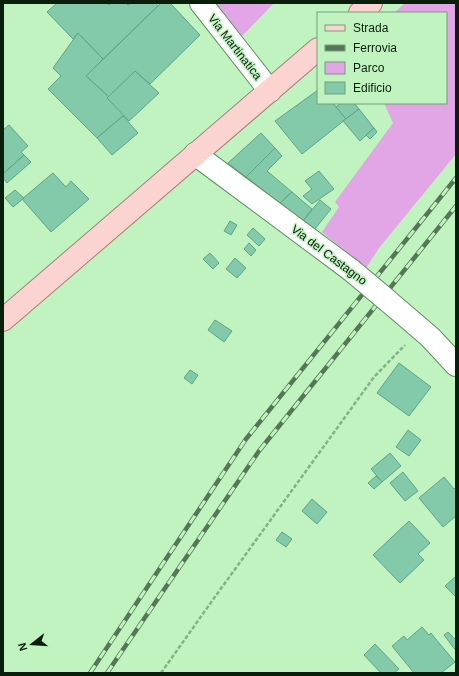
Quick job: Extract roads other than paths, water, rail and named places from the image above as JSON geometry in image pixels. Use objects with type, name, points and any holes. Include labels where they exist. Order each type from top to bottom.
[{"type":"main road","points":[[361,12],[371,3]]},
{"type":"main road","points":[[3,320],[317,50]]},
{"type":"street","name":"Via Martinatica","points":[[201,3],[270,91]]},
{"type":"street","name":"Via del Castagno","points":[[195,154],[351,270],[430,337],[456,365]]},
{"type":"railway","points":[[90,673],[246,439],[456,178]]},
{"type":"railway","points":[[107,673],[259,451],[456,206]]}]
